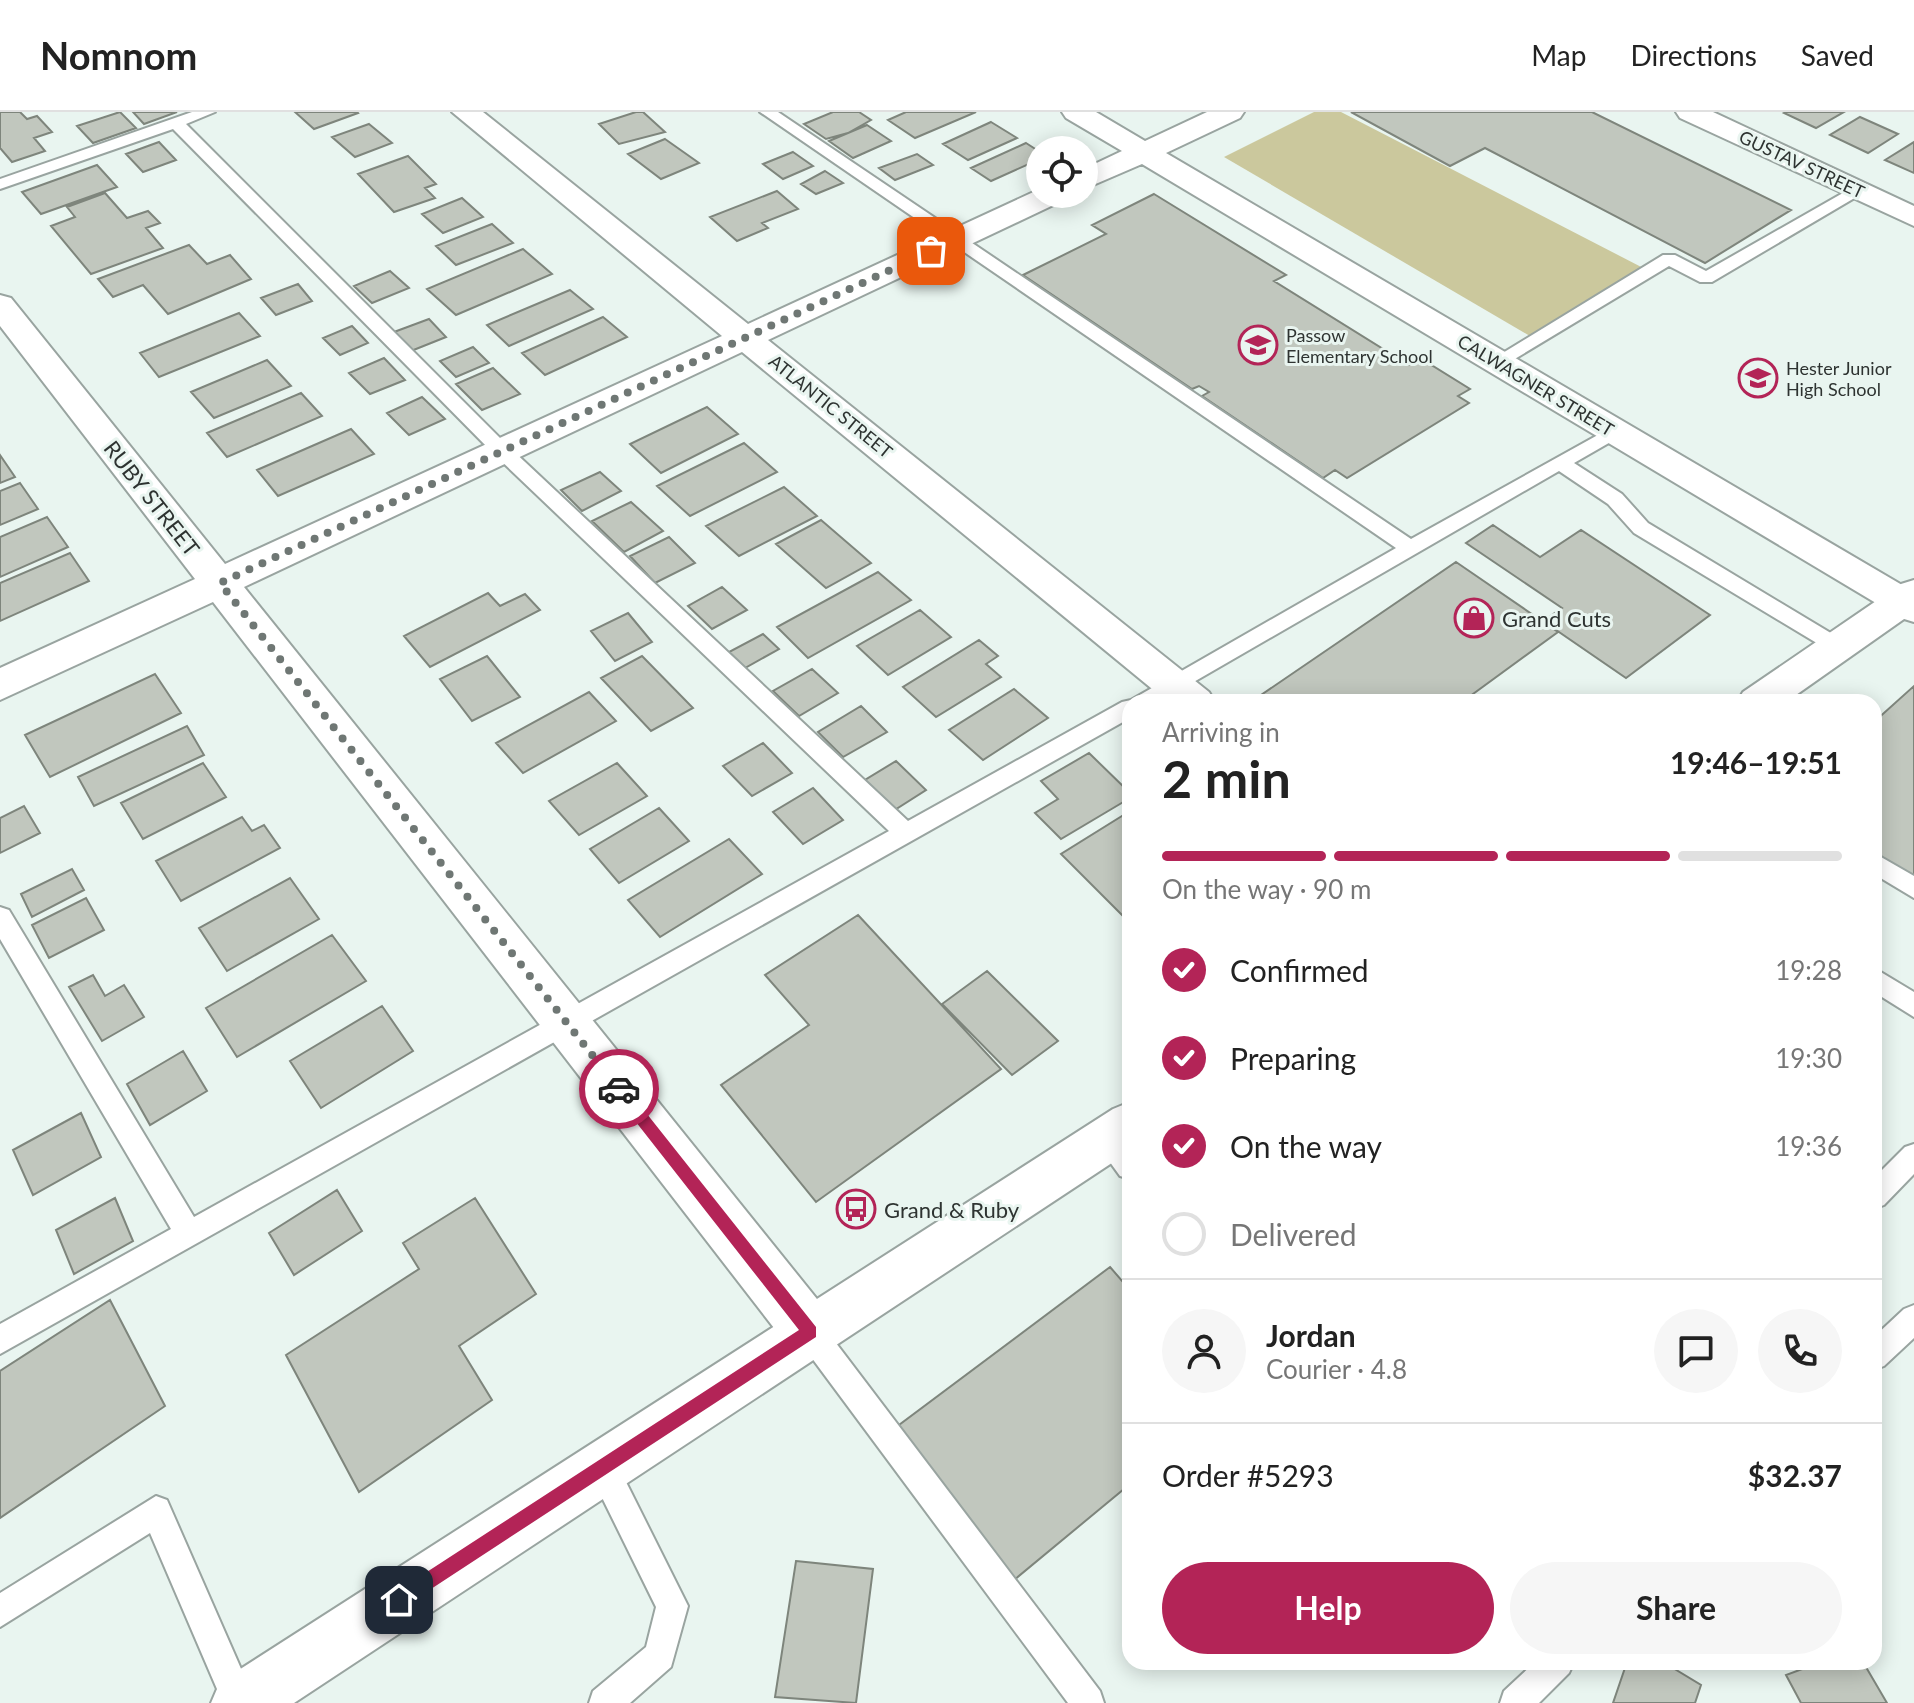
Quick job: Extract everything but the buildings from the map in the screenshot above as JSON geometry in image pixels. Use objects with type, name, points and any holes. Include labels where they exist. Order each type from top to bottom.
[{"type":"street","name":"ATLANTIC STREET","points":[[466,112],[1184,693]]},
{"type":"street","name":"CALWAGNER STREET","points":[[1076,112],[1614,432],[1910,601]]},
{"type":"street","points":[[1098,173],[1230,112]]},
{"type":"street","name":"GUSTAV STREET","points":[[1690,112],[1914,217]]},
{"type":"street","points":[[0,685],[1026,207]]},
{"type":"street","name":"RUBY STREET","points":[[0,305],[810,1332]]},
{"type":"street","points":[[1768,694],[1837,646],[1910,601]]},
{"type":"street","points":[[240,1703],[810,1332],[1122,1144]]},
{"type":"lane","points":[[0,184],[207,112]]},
{"type":"lane","points":[[768,112],[1410,548]]},
{"type":"lane","points":[[176,123],[502,451],[907,834]]},
{"type":"lane","points":[[1497,362],[1669,259],[1706,278],[1857,190]]},
{"type":"lane","points":[[1184,693],[1410,548],[1614,432]]},
{"type":"lane","points":[[1560,463],[1615,499],[1641,528],[1837,646]]},
{"type":"lane","points":[[0,1340],[1122,713]]},
{"type":"lane","points":[[1882,867],[1914,888]]},
{"type":"lane","points":[[0,917],[189,1234]]},
{"type":"lane","points":[[1882,984],[1914,1006]]},
{"type":"lane","points":[[1882,1188],[1914,1156]]},
{"type":"lane","points":[[1882,1349],[1914,1319]]},
{"type":"lane","points":[[810,1332],[1088,1703]]},
{"type":"lane","points":[[602,1467],[672,1606],[660,1656],[605,1703]]},
{"type":"lane","points":[[0,1611],[156,1511],[240,1703]]},
{"type":"lane","points":[[1516,1703],[1550,1670]]},
{"type":"shaded area","points":[[1314,112],[1341,112],[1649,271],[1535,339],[1224,157]]},
{"type":"way so far","points":[[619,1089],[220,583],[931,251]]},
{"type":"place","name":"Passow Elementary School","points":[[1258,345]]},
{"type":"place","name":"Hester Junior High School","points":[[1758,378]]},
{"type":"place","name":"Grand Cuts","points":[[1474,618]]},
{"type":"place","name":"Grand & Ruby","points":[[856,1209]]},
{"type":"route","points":[[399,1600],[810,1332],[619,1089]]}]
